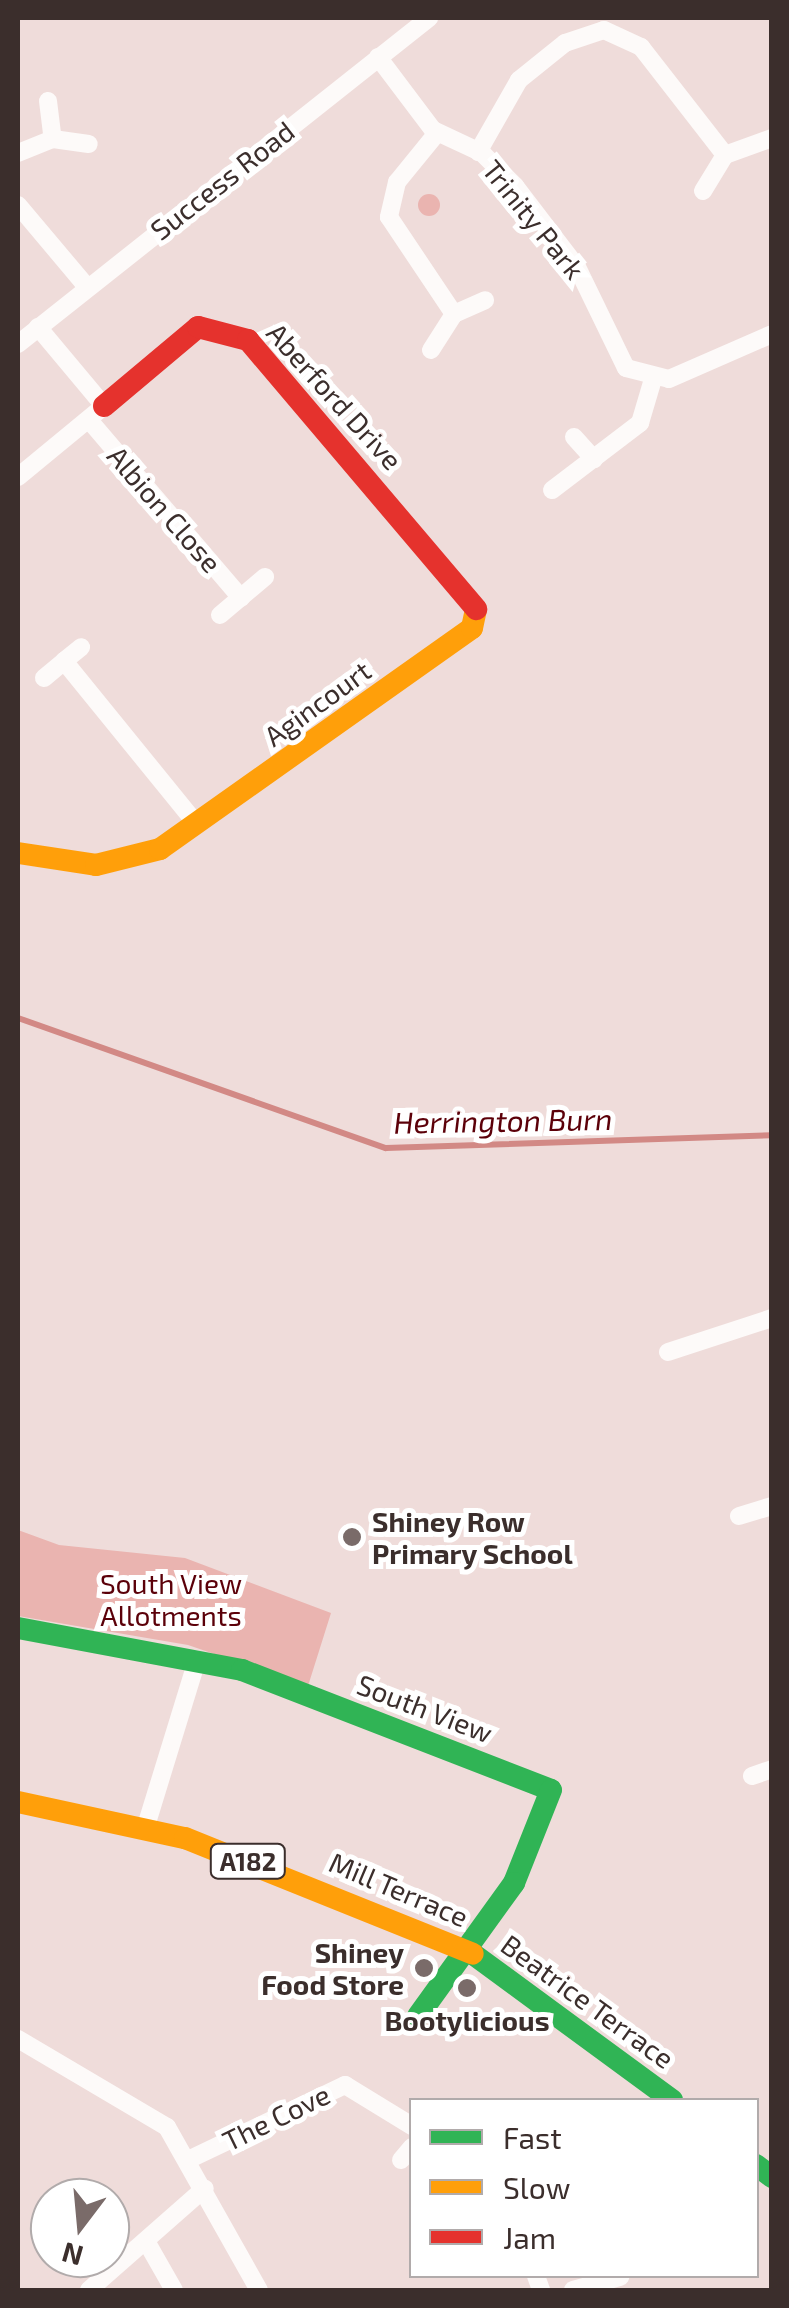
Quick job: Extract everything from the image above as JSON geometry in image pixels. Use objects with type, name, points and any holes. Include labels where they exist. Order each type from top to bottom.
[{"type":"street","name":"Success Road","points":[[18,344],[429,18]]},
{"type":"street","name":"Trinity Park","points":[[478,152],[519,80],[565,43],[606,24],[641,47],[725,156]]},
{"type":"street","name":"Trinity Park","points":[[378,57],[437,133],[478,152],[578,267],[615,358],[654,379]]},
{"type":"street","points":[[48,101],[53,139]]},
{"type":"street","points":[[437,133],[397,182],[389,217],[454,314]]},
{"type":"street","points":[[704,191],[725,156],[772,138]]},
{"type":"street","points":[[18,153],[53,139],[89,144]]},
{"type":"street","points":[[18,205],[87,287]]},
{"type":"street","points":[[431,350],[454,314],[485,300]]},
{"type":"street","points":[[38,327],[96,413]]},
{"type":"street","name":"Aberford Drive","points":[[18,477],[198,327],[248,340],[475,602],[472,628]]},
{"type":"street","points":[[552,490],[640,423],[654,379],[772,334]]},
{"type":"street","name":"Albion Close","points":[[96,413],[241,598]]},
{"type":"street","points":[[574,437],[594,460]]},
{"type":"street","name":"Albion Close","points":[[220,616],[265,577]]},
{"type":"street","name":"Agincourt","points":[[18,852],[96,866],[139,858],[472,628]]},
{"type":"street","points":[[44,678],[81,647]]},
{"type":"street","points":[[64,661],[194,821]]},
{"type":"street","points":[[668,1352],[772,1318]]},
{"type":"street","points":[[739,1516],[772,1506]]},
{"type":"street","name":"South View","points":[[18,1628],[198,1660],[551,1790],[514,1883],[469,1952],[418,2016]]},
{"type":"street","points":[[146,1826],[198,1660]]},
{"type":"street","points":[[752,1776],[772,1769]]},
{"type":"street","name":"Mill Terrace","points":[[18,1802],[146,1826],[336,1892],[469,1952]]},
{"type":"street","name":"Beatrice Terrace","points":[[469,1952],[669,2098]]},
{"type":"street","points":[[18,2039],[167,2126],[190,2159],[258,2290]]},
{"type":"street","name":"The Cove","points":[[190,2159],[324,2088],[362,2088],[409,2124]]},
{"type":"street","points":[[89,2290],[206,2188]]},
{"type":"street","points":[[146,2241],[174,2290]]},
{"type":"street","points":[[573,2290],[616,2278]]},
{"type":"green space","points":[[425,194],[433,194],[440,205],[433,216],[425,216],[418,209],[418,201]]},
{"type":"green space","name":"South View Allotments","points":[[18,1530],[59,1545],[185,1558],[331,1613],[308,1686],[188,1645],[18,1616]]},
{"type":"waterway","name":"Herrington Burn","points":[[18,1018],[386,1148],[772,1135]]},
{"type":"traffic: fast","points":[[18,1628],[242,1670],[551,1790],[514,1883],[418,2016]]},
{"type":"traffic: fast","points":[[473,1954],[669,2098]]},
{"type":"traffic: fast","points":[[759,2167],[772,2177]]},
{"type":"traffic: slow","points":[[18,853],[96,865],[160,849],[472,628],[476,609]]},
{"type":"traffic: slow","points":[[18,1802],[185,1838],[473,1954]]},
{"type":"traffic: jam","points":[[104,406],[198,327],[248,340],[476,609]]},
{"type":"place","name":"Shiney Row Primary School","points":[[352,1537]]},
{"type":"place","name":"Shiney Food Store","points":[[424,1968]]},
{"type":"place","name":"Bootylicious","points":[[467,1988]]}]
